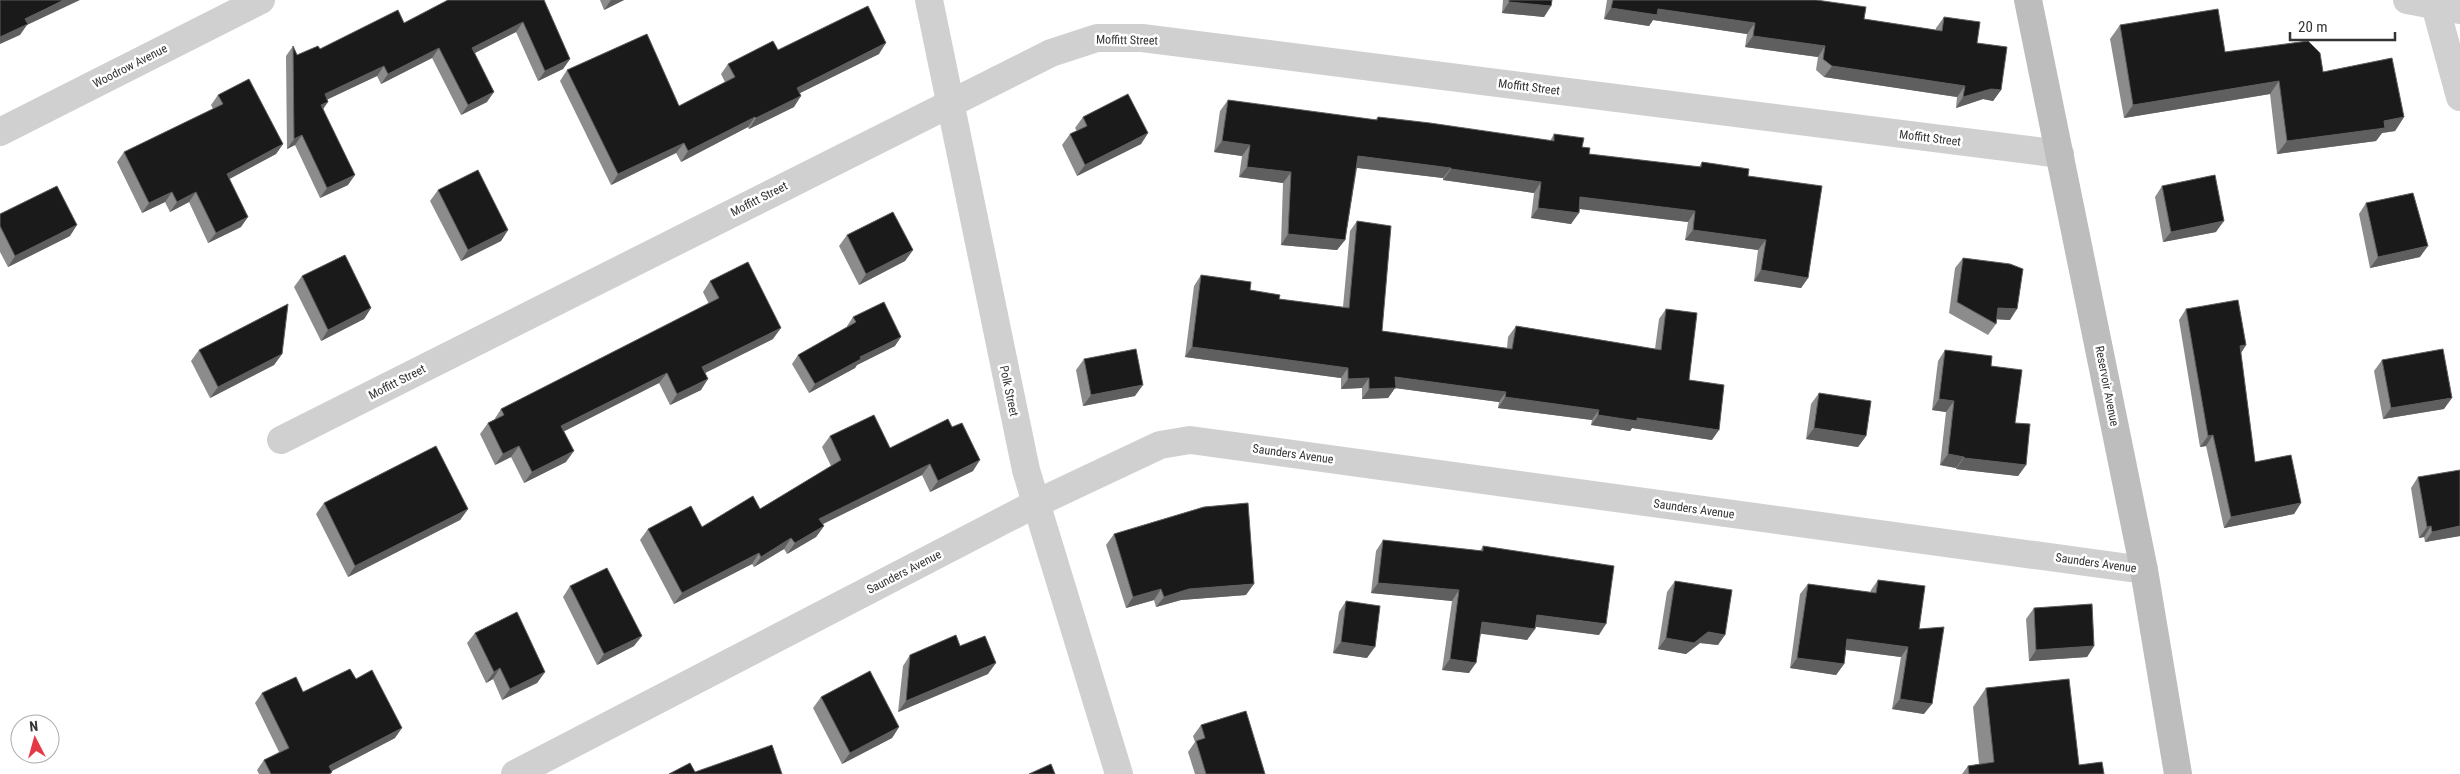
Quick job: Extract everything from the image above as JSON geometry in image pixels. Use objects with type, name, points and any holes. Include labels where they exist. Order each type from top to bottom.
[{"type":"main road","name":"Reservoir Avenue","points":[[2028,0],[2144,570],[2178,774]]},
{"type":"street","name":"Woodrow Avenue","points":[[0,132],[261,0]]},
{"type":"street","name":"Polk Street","points":[[929,0],[1035,504],[1119,774]]},
{"type":"street","points":[[2407,0],[2447,7],[2460,97]]},
{"type":"street","name":"Moffitt Street","points":[[281,440],[1051,53],[1097,38],[1142,38],[2060,154]]},
{"type":"street","name":"Saunders Avenue","points":[[515,774],[1035,504],[1160,446],[1190,440],[2144,570]]},
{"type":"building","points":[[0,0],[64,0],[25,19],[28,24],[0,37]]},
{"type":"building","points":[[448,0],[544,0],[570,59],[545,71],[523,22],[472,48],[494,92],[468,105],[439,48],[388,74],[384,66],[325,94],[328,102],[321,105],[355,175],[327,188],[302,135],[294,139],[293,46],[297,55],[318,46],[320,49],[398,10],[404,23]]},
{"type":"building","points":[[1509,0],[1552,0],[1551,6],[1509,2]]},
{"type":"building","points":[[1613,0],[1816,0],[1866,7],[1864,19],[1942,31],[1944,17],[1980,22],[1977,43],[2007,47],[2001,90],[1991,89],[1963,97],[1965,86],[1832,66],[1823,59],[1825,46],[1753,36],[1755,23],[1658,9],[1657,15],[1611,8]]},
{"type":"building","points":[[868,6],[886,43],[797,88],[801,96],[756,118],[688,151],[684,143],[618,174],[567,70],[647,34],[679,106],[735,77],[728,64],[773,41],[778,50]]},
{"type":"building","points":[[2218,9],[2225,52],[2308,41],[2320,53],[2323,72],[2392,58],[2404,117],[2384,121],[2385,128],[2287,141],[2279,81],[2133,105],[2120,25]]},
{"type":"building","points":[[249,79],[283,144],[227,174],[248,217],[216,233],[196,192],[177,202],[172,192],[149,203],[124,152],[223,104],[218,95]]},
{"type":"building","points":[[1128,94],[1148,133],[1085,165],[1070,134],[1087,126],[1083,117]]},
{"type":"building","points":[[1228,100],[1377,120],[1378,117],[1430,123],[1554,141],[1554,134],[1584,138],[1582,147],[1590,148],[1589,154],[1701,167],[1702,162],[1749,169],[1748,176],[1822,186],[1808,278],[1761,270],[1766,240],[1693,230],[1695,211],[1580,197],[1579,213],[1538,208],[1541,182],[1358,156],[1345,240],[1288,234],[1291,172],[1247,167],[1250,145],[1222,141]]},
{"type":"building","points":[[478,170],[508,230],[468,250],[438,190]]},
{"type":"building","points":[[2215,175],[2224,221],[2171,232],[2162,186]]},
{"type":"building","points":[[57,186],[77,225],[15,256],[0,226],[0,214]]},
{"type":"building","points":[[2413,193],[2428,246],[2378,257],[2366,203]]},
{"type":"building","points":[[893,212],[913,250],[866,274],[847,235]]},
{"type":"building","points":[[1357,221],[1391,226],[1382,331],[1512,349],[1516,326],[1661,350],[1666,309],[1697,313],[1689,380],[1724,385],[1719,430],[1637,418],[1637,421],[1598,415],[1599,410],[1505,397],[1506,392],[1395,377],[1396,388],[1369,389],[1369,378],[1348,379],[1348,368],[1192,347],[1201,275],[1251,282],[1250,290],[1280,295],[1279,299],[1349,308]]},
{"type":"building","points":[[345,255],[371,308],[328,330],[302,276]]},
{"type":"building","points":[[1963,258],[2010,264],[2023,269],[2017,309],[1998,308],[1996,324],[1957,302]]},
{"type":"building","points":[[748,262],[781,328],[702,367],[708,379],[677,394],[667,373],[561,426],[574,451],[532,472],[519,446],[503,454],[488,423],[504,415],[501,409],[719,298],[710,281]]},
{"type":"building","points":[[2238,300],[2246,345],[2240,346],[2255,462],[2291,455],[2301,503],[2231,517],[2213,435],[2208,436],[2186,309]]},
{"type":"building","points":[[884,302],[901,337],[860,357],[861,359],[815,384],[798,355],[856,322],[853,317]]},
{"type":"building","points":[[288,304],[282,354],[218,387],[199,350]]},
{"type":"building","points":[[1136,349],[1143,385],[1091,395],[1084,359]]},
{"type":"building","points":[[2443,349],[2452,398],[2391,408],[2382,360]]},
{"type":"building","points":[[1945,350],[1992,356],[1991,366],[2022,370],[2015,423],[2030,424],[2026,465],[1964,458],[1948,454],[1954,401],[1939,399]]},
{"type":"building","points":[[1819,393],[1871,401],[1866,436],[1814,428]]},
{"type":"building","points":[[874,415],[890,448],[948,419],[952,427],[962,423],[980,460],[938,481],[930,464],[819,519],[824,526],[795,543],[791,538],[761,557],[759,553],[682,593],[648,529],[691,506],[702,527],[753,496],[760,509],[841,460],[830,436]]},
{"type":"building","points":[[436,446],[468,509],[355,566],[324,503]]},
{"type":"building","points":[[2460,470],[2460,526],[2432,532],[2431,526],[2427,527],[2418,477]]},
{"type":"building","points":[[1248,503],[1254,584],[1189,589],[1164,597],[1161,589],[1133,597],[1114,534],[1204,507]]},
{"type":"building","points":[[1383,540],[1483,551],[1483,546],[1614,566],[1606,624],[1537,615],[1535,629],[1482,622],[1476,663],[1450,659],[1459,590],[1378,583]]},
{"type":"building","points":[[607,568],[642,636],[604,654],[570,586]]},
{"type":"building","points":[[1878,580],[1925,586],[1919,629],[1944,627],[1932,704],[1900,699],[1908,647],[1847,639],[1844,664],[1797,658],[1808,584],[1876,593]]},
{"type":"building","points":[[1675,581],[1732,590],[1725,635],[1708,632],[1694,643],[1666,638]]},
{"type":"building","points":[[1346,601],[1380,606],[1375,647],[1341,642]]},
{"type":"building","points":[[2092,604],[2094,646],[2036,650],[2034,608]]},
{"type":"building","points":[[517,612],[545,672],[510,689],[500,668],[494,672],[475,633]]},
{"type":"building","points":[[956,635],[960,646],[985,636],[996,663],[906,701],[910,655]]},
{"type":"building","points":[[350,669],[356,679],[372,670],[402,728],[329,766],[332,772],[329,774],[271,774],[264,760],[289,748],[262,693],[296,677],[303,692]]},
{"type":"building","points":[[870,671],[899,727],[850,753],[821,697]]},
{"type":"building","points":[[2069,679],[2079,765],[2102,762],[2104,774],[1969,774],[1968,766],[1994,762],[1986,688]]},
{"type":"building","points":[[1246,711],[1265,774],[1206,774],[1196,741],[1205,738],[1201,725]]},
{"type":"building","points":[[772,745],[782,774],[669,774],[690,763],[695,772]]},
{"type":"building","points":[[1051,764],[1055,774],[1029,774]]}]
